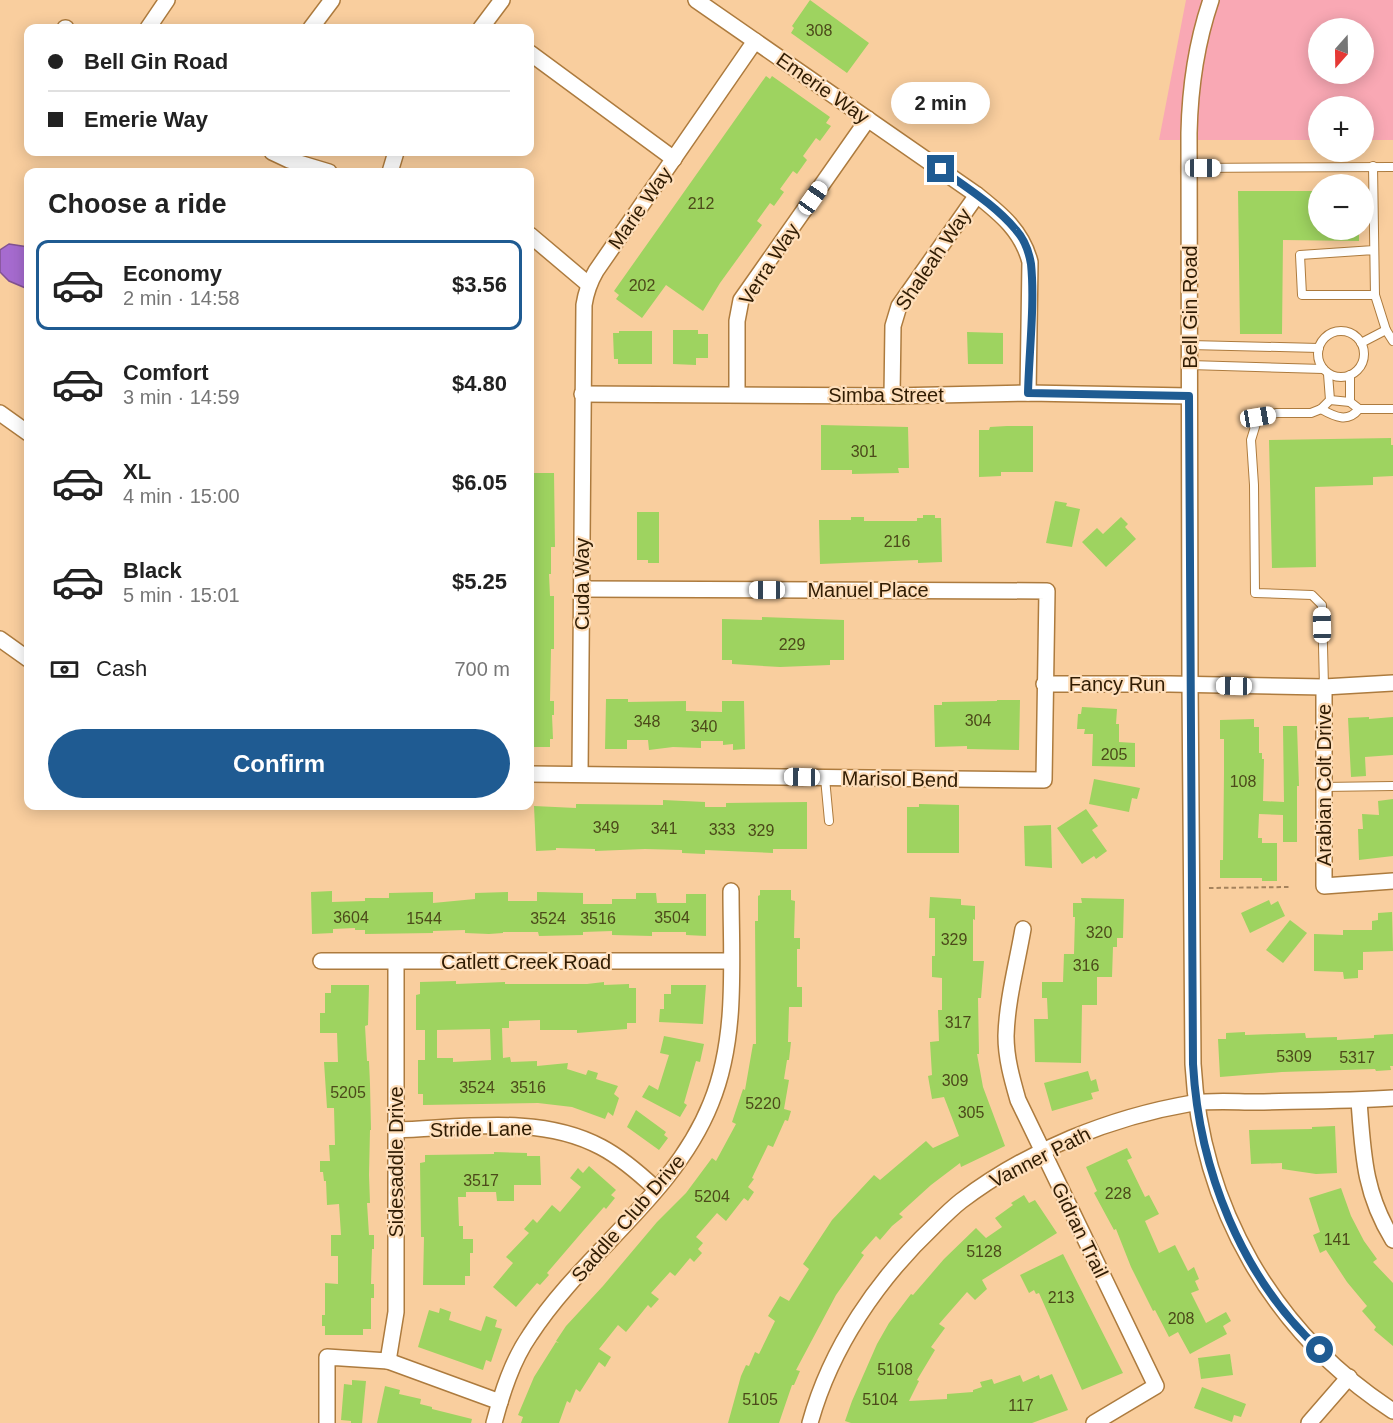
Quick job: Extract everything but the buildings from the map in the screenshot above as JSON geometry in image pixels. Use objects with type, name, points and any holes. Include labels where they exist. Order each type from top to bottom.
[{"type":"street","points":[[151,24],[167,0]]},
{"type":"street","points":[[314,24],[332,0]]},
{"type":"street","points":[[489,24],[502,0]]},
{"type":"street","name":"Emerie Way","points":[[696,0],[977,195],[1017,231],[1026,246],[1030,262],[1028,393]]},
{"type":"street","name":"Bell Gin Road","points":[[1211,0],[1194,64],[1190,99],[1190,684],[1195,1103],[1215,1184],[1233,1229],[1253,1268],[1305,1337],[1349,1377],[1393,1411]]},
{"type":"street","name":"Marie Way","points":[[582,394],[584,305],[588,284],[755,41]]},
{"type":"street","points":[[534,56],[674,159]]},
{"type":"street","name":"Verra Way","points":[[737,394],[737,321],[741,300],[868,119]]},
{"type":"street","points":[[280,156],[316,168]]},
{"type":"street","name":"Shaleah Way","points":[[892,396],[893,326],[899,306],[977,195]]},
{"type":"street","points":[[534,238],[588,284]]},
{"type":"street","name":"Simba Street","points":[[582,394],[892,396],[1028,393],[1189,396]]},
{"type":"street","name":"Cuda Way","points":[[580,774],[582,394]]},
{"type":"street","points":[[0,413],[24,430]]},
{"type":"street","name":"Manuel Place","points":[[582,589],[1047,591]]},
{"type":"street","name":"Marisol Bend","points":[[534,774],[1044,780],[1047,591]]},
{"type":"street","points":[[0,639],[24,656]]},
{"type":"street","name":"Fancy Run","points":[[1044,684],[1324,687],[1393,683]]},
{"type":"street","name":"Arabian Colt Drive","points":[[1324,687],[1324,886],[1393,881]]},
{"type":"street","name":"Saddle Club Drive","points":[[494,1423],[507,1382],[529,1336],[550,1307],[656,1189],[688,1148],[712,1103],[726,1051],[731,996],[731,891]]},
{"type":"street","name":"Gidran Trail","points":[[1023,929],[1006,1036],[1018,1100],[1156,1386],[1127,1401],[1094,1423]]},
{"type":"street","name":"Catlett Creek Road","points":[[321,961],[731,961]]},
{"type":"street","name":"Sidesaddle Drive","points":[[388,1361],[396,1312],[396,962]]},
{"type":"street","name":"Vanner Path","points":[[810,1423],[815,1405],[845,1338],[879,1286],[915,1244],[960,1202],[1004,1172],[1098,1127],[1195,1103],[1359,1101],[1393,1098]]},
{"type":"street","points":[[1359,1101],[1364,1165],[1371,1195],[1393,1240]]},
{"type":"street","name":"Stride Lane","points":[[396,1130],[506,1126],[540,1128],[576,1137],[601,1147],[634,1169],[656,1189]]},
{"type":"street","points":[[327,1423],[327,1357],[388,1361],[500,1402]]},
{"type":"street","points":[[1309,1423],[1349,1377]]},
{"type":"lane","points":[[1373,166],[1375,295],[1386,330],[1393,341]]},
{"type":"lane","points":[[1190,168],[1393,167]]},
{"type":"lane","points":[[1374,250],[1304,254],[1300,255],[1299,259],[1302,295],[1375,295]]},
{"type":"lane","points":[[1360,343],[1386,330]]},
{"type":"lane","points":[[1342,331],[1356,337],[1360,343],[1364,357],[1361,365],[1350,375],[1335,377],[1319,362],[1318,348],[1327,335],[1342,331]]},
{"type":"lane","points":[[1190,345],[1318,348]]},
{"type":"lane","points":[[1190,365],[1326,371]]},
{"type":"lane","points":[[1324,687],[1322,605],[1312,595],[1255,593],[1254,485],[1251,440],[1258,417],[1277,413],[1311,413],[1322,409],[1330,400],[1326,371]]},
{"type":"lane","points":[[1350,375],[1350,402]]},
{"type":"lane","points":[[1330,400],[1350,402],[1359,408],[1393,409]]},
{"type":"lane","points":[[1322,409],[1335,417],[1345,418],[1354,415],[1359,408]]},
{"type":"lane","points":[[825,778],[829,821]]},
{"type":"lane","points":[[1323,787],[1393,786]]},
{"type":"path","points":[[1209,888],[1289,887]]},
{"type":"shaded area","points":[[1186,0],[1393,0],[1393,140],[1374,140],[1374,96],[1308,96],[1308,140],[1159,140]]},
{"type":"shaded area","points":[[9,244],[24,246],[24,287],[9,281],[0,272],[0,250]]},
{"type":"route","points":[[941,169],[996,210],[1017,231],[1026,246],[1031,282],[1028,393],[1189,396],[1195,1103],[1215,1184],[1233,1229],[1253,1268],[1282,1309],[1305,1337],[1320,1350]]}]
